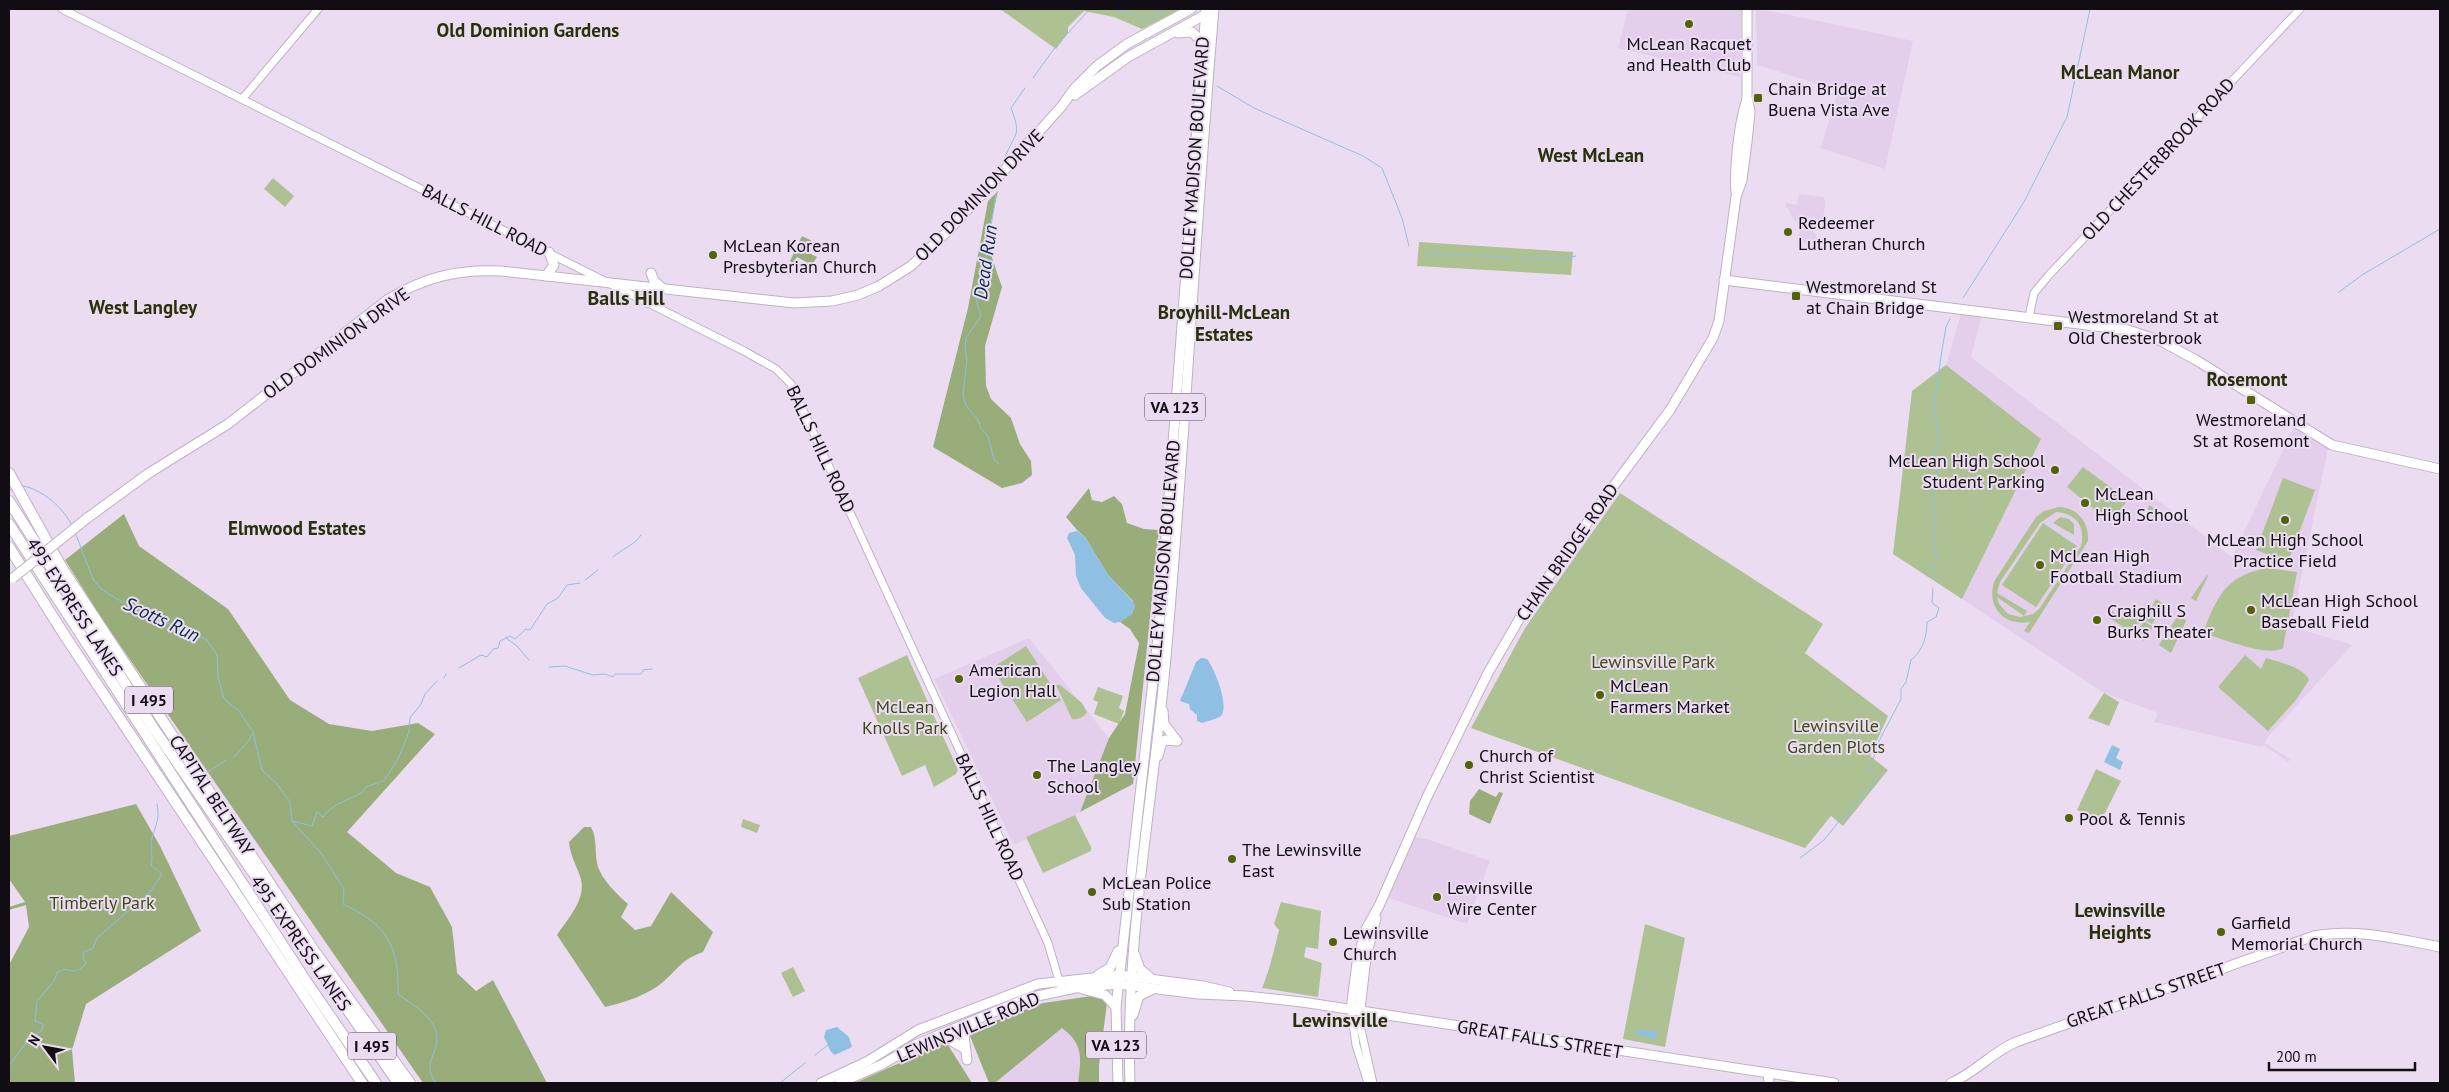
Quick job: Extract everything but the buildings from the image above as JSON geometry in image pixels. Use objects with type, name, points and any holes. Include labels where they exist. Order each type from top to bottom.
[{"type":"highway","name":"CAPITAL BELTWAY","points":[[11,476],[67,575],[310,944],[410,1083]]},
{"type":"highway","name":"495 EXPRESS LANES","points":[[11,505],[154,728],[398,1083]]},
{"type":"highway","name":"495 EXPRESS LANES","points":[[9,524],[306,981],[376,1083]]},
{"type":"highway","name":"CAPITAL BELTWAY","points":[[9,547],[65,636],[362,1083]]},
{"type":"main road","name":"OLD DOMINION DRIVE","points":[[1061,107],[1074,88],[1112,54],[1188,10]]},
{"type":"main road","name":"OLD DOMINION DRIVE","points":[[11,580],[86,519],[148,473],[228,424],[359,321],[404,290],[440,275],[468,270],[546,276],[794,303],[832,301],[867,292],[901,273],[926,252],[1061,107],[1108,69],[1211,10]]},
{"type":"main road","name":"DOLLEY MADISON BOULEVARD","points":[[1118,1083],[1116,1007],[1118,979],[1158,628],[1203,44],[1211,10]]},
{"type":"main road","name":"DOLLEY MADISON BOULEVARD","points":[[1130,1083],[1128,1037],[1130,981],[1163,679],[1211,10]]},
{"type":"main road","name":"CHAIN BRIDGE ROAD","points":[[1355,1010],[1362,939],[1379,906],[1411,830],[1472,705],[1518,621],[1604,499],[1666,417],[1708,349],[1718,325],[1736,197],[1742,180],[1750,112],[1747,97],[1745,10]]},
{"type":"main road","points":[[1168,35],[1190,32],[1198,37],[1203,44]]},
{"type":"main road","points":[[546,276],[554,266],[549,252]]},
{"type":"main road","points":[[646,302],[650,291],[660,288],[654,281],[651,273]]},
{"type":"main road","points":[[1724,280],[2123,328],[2156,339],[2222,375],[2332,445],[2440,469]]},
{"type":"main road","points":[[1151,783],[1161,745],[1168,739],[1177,741],[1166,728],[1163,720],[1163,679]]},
{"type":"main road","name":"GREAT FALLS STREET","points":[[1951,1083],[1971,1073],[2004,1048],[2016,1042],[2314,936],[2360,933],[2440,947]]},
{"type":"main road","points":[[1096,976],[1107,970],[1112,964],[1123,935]]},
{"type":"main road","points":[[1128,1037],[1138,998],[1155,984],[1140,969],[1133,951]]},
{"type":"main road","name":"LEWINSVILLE ROAD","points":[[822,1083],[868,1061],[918,1030],[1025,988],[1060,980],[1096,976],[1130,981]]},
{"type":"main road","name":"LEWINSVILLE ROAD","points":[[840,1083],[936,1037],[1028,998],[1118,979]]},
{"type":"main road","name":"GREAT FALLS STREET","points":[[1130,981],[1155,984],[1198,994],[1246,996],[1355,1010],[1834,1083]]},
{"type":"main road","points":[[1075,988],[1105,995],[1116,1007]]},
{"type":"main road","points":[[967,1060],[964,1036],[975,1021]]},
{"type":"main road","points":[[936,1037],[950,1040],[962,1047]]},
{"type":"main road","points":[[1768,1072],[1769,1083]]},
{"type":"main road","points":[[846,1083],[855,1076]]},
{"type":"street","name":"BALLS HILL ROAD","points":[[62,9],[549,252],[769,364],[783,374],[791,384],[858,528],[888,600],[916,654],[1036,916],[1048,943],[1062,991]]},
{"type":"street","points":[[243,98],[318,9]]},
{"type":"street","name":"OLD CHESTERBROOK ROAD","points":[[2029,317],[2034,293],[2049,275],[2300,9]]},
{"type":"street","name":"CHAIN BRIDGE ROAD","points":[[1355,1010],[1356,1045],[1368,1083]]},
{"type":"street","name":"CHAIN BRIDGE ROAD","points":[[1355,1010],[1373,1083]]},
{"type":"shaded area","points":[[1628,9],[1741,9],[1740,77],[1618,48]]},
{"type":"shaded area","points":[[1756,10],[1771,11],[1913,41],[1885,169],[1821,148],[1838,90],[1757,65]]},
{"type":"shaded area","points":[[1799,194],[1824,197],[1825,203],[1823,225],[1814,231],[1817,237],[1806,245],[1798,234],[1802,230],[1788,208],[1786,208],[1786,203],[1797,205]]},
{"type":"shaded area","name":"McLean High School","points":[[1962,310],[1983,312],[1971,357],[2232,557],[2294,427],[2328,449],[2291,626],[2352,645],[2267,738],[2265,743],[2290,759],[2288,762],[2264,745],[2262,747],[2154,722],[2158,713],[2104,693],[1962,599],[2041,439],[1946,366]]},
{"type":"shaded area","name":"The Langley School","points":[[1029,638],[1109,738],[1080,812],[1014,845],[934,679]]},
{"type":"shaded area","points":[[1414,837],[1427,839],[1490,861],[1467,924],[1389,898]]},
{"type":"shaded area","points":[[1062,1028],[1073,1036],[1081,1055],[1078,1083],[995,1083]]},
{"type":"green space","points":[[1000,9],[1181,9],[1142,29],[1114,17],[1084,11],[1068,27],[1068,33],[1056,49]]},
{"type":"green space","points":[[273,178],[294,196],[285,207],[264,189]]},
{"type":"green space","points":[[998,191],[988,235],[989,249],[1002,287],[985,346],[986,386],[991,399],[1011,418],[1020,444],[1031,461],[1032,475],[1022,483],[1002,488],[933,447],[968,308],[988,201]]},
{"type":"green space","points":[[802,236],[812,241],[807,252],[817,257],[812,265],[797,257],[793,263],[790,261]]},
{"type":"green space","points":[[1419,242],[1573,252],[1571,275],[1417,266]]},
{"type":"green space","points":[[1946,365],[2041,439],[1962,599],[1893,554],[1912,391]]},
{"type":"green space","points":[[2083,467],[2128,500],[2110,522],[2067,487]]},
{"type":"green space","name":"McLean High School Practice Field","points":[[2283,478],[2315,490],[2288,562],[2256,550]]},
{"type":"green space","points":[[1089,488],[1092,500],[1102,502],[1114,496],[1122,504],[1127,523],[1144,529],[1159,530],[1133,784],[1080,812],[1109,738],[1125,714],[1139,643],[1130,629],[1120,622],[1133,612],[1133,601],[1108,575],[1085,537],[1066,517]]},
{"type":"green space","name":"Lewinsville Park","points":[[1620,493],[1823,624],[1805,653],[1888,716],[1870,756],[1888,770],[1843,826],[1831,816],[1805,848],[1471,728],[1525,628]]},
{"type":"green space","points":[[2149,505],[2164,514],[2163,520],[2155,520],[2148,509]]},
{"type":"green space","points":[[2059,507],[2077,513],[2087,528],[2088,541],[2029,633],[2024,631],[2030,622],[2020,623],[2012,621],[2004,618],[1999,612],[1992,598],[1993,589],[1995,580],[2036,517],[2044,511]],"holes":[[[2056,512],[2074,518],[2081,527],[2081,546],[2039,609],[2033,614],[2020,617],[2008,614],[1999,604],[1997,597],[2024,616],[2027,611],[1997,593],[2000,582],[2040,523]]]},
{"type":"green space","points":[[124,514],[139,546],[228,609],[290,700],[329,724],[372,731],[418,723],[435,734],[347,832],[396,873],[430,887],[452,927],[457,973],[476,991],[493,980],[547,1083],[423,1083],[104,622],[65,560]]},
{"type":"green space","points":[[2060,517],[2069,519],[2074,524],[2074,535],[2053,523]]},
{"type":"green space","name":"McLean High Football Stadium","points":[[2043,523],[2077,546],[2036,607],[2002,585]]},
{"type":"green space","name":"McLean High School Baseball Field","points":[[2268,568],[2297,572],[2283,648],[2267,651],[2256,649],[2203,633],[2213,608],[2225,589],[2242,576]]},
{"type":"green space","points":[[2208,576],[2196,601],[2191,598]]},
{"type":"green space","points":[[2156,599],[2165,605],[2152,624],[2145,620]]},
{"type":"green space","points":[[2136,610],[2140,612],[2137,617],[2141,620],[2132,633],[2108,617],[2112,611],[2119,616],[2123,611],[2131,617]]},
{"type":"green space","points":[[2179,614],[2186,621],[2171,653],[2159,645]]},
{"type":"green space","points":[[2144,621],[2153,627],[2144,641],[2135,634]]},
{"type":"green space","points":[[1026,646],[1061,700],[1027,722],[992,668]]},
{"type":"green space","name":"McLean Knolls Park","points":[[907,655],[958,770],[956,774],[934,787],[925,765],[902,776],[858,678]]},
{"type":"green space","points":[[2245,655],[2261,669],[2266,658],[2296,668],[2306,675],[2309,680],[2296,700],[2268,731],[2218,687]]},
{"type":"green space","points":[[1056,685],[1060,685],[1082,703],[1087,712],[1079,719],[1072,719]]},
{"type":"green space","points":[[1098,687],[1123,696],[1119,708],[1124,711],[1119,724],[1094,714],[1098,702],[1093,700]]},
{"type":"green space","points":[[2104,693],[2119,702],[2109,726],[2088,718]]},
{"type":"green space","points":[[2096,769],[2121,781],[2101,821],[2077,810]]},
{"type":"green space","points":[[1479,789],[1496,797],[1499,792],[1503,793],[1490,824],[1469,814],[1470,801]]},
{"type":"green space","name":"Timberly Park","points":[[136,804],[160,846],[201,931],[86,1004],[72,1050],[75,1083],[9,1083],[9,965],[29,927],[26,905],[9,910],[9,907],[25,902],[9,879],[9,836]]},
{"type":"green space","points":[[1075,815],[1091,847],[1091,851],[1043,873],[1026,837]]},
{"type":"green space","points":[[743,819],[760,825],[757,833],[741,827]]},
{"type":"green space","points":[[584,827],[591,827],[593,832],[600,872],[611,887],[628,904],[621,917],[635,930],[651,926],[671,892],[713,932],[703,952],[685,961],[657,987],[635,998],[605,1007],[557,935],[576,907],[581,892],[582,884],[569,842]]},
{"type":"green space","points":[[1281,902],[1321,911],[1318,949],[1306,947],[1304,957],[1322,963],[1318,997],[1262,988],[1270,967],[1279,930],[1274,924]]},
{"type":"green space","points":[[1645,924],[1685,938],[1665,1047],[1623,1039]]},
{"type":"green space","points":[[793,967],[805,991],[793,997],[781,973]]},
{"type":"green space","points":[[1092,996],[1101,997],[1107,1003],[1099,1066],[1099,1083],[1078,1083],[1080,1059],[1078,1046],[1062,1028],[995,1083],[989,1083],[968,1031],[1043,1003]]},
{"type":"green space","points":[[946,1042],[972,1083],[855,1083]]},
{"type":"water","points":[[1077,531],[1085,537],[1108,575],[1134,603],[1135,607],[1131,615],[1120,622],[1114,623],[1105,618],[1081,588],[1076,576],[1075,555],[1067,538],[1069,533]]},
{"type":"water","points":[[1201,658],[1207,659],[1210,663],[1220,687],[1224,704],[1221,716],[1202,723],[1197,721],[1197,715],[1190,709],[1189,704],[1180,701],[1196,662]]},
{"type":"water","points":[[2112,745],[2120,749],[2116,758],[2123,762],[2120,770],[2104,762]]},
{"type":"water","points":[[837,1027],[849,1037],[852,1047],[835,1055],[831,1052],[824,1037],[826,1030]]},
{"type":"water","points":[[1635,1031],[1657,1032],[1656,1039],[1635,1034]]},
{"type":"waterway","name":"Dead Run","points":[[1033,78],[1056,46],[1090,9]]},
{"type":"waterway","points":[[1112,9],[1138,16],[1147,21],[1167,9]]},
{"type":"waterway","points":[[1963,298],[2024,202],[2067,117],[2090,9]]},
{"type":"waterway","points":[[1217,86],[1254,108],[1363,156],[1382,168],[1402,218],[1409,246]]},
{"type":"waterway","name":"Dead Run","points":[[1005,157],[1017,130],[1011,108],[1025,88]]},
{"type":"waterway","name":"Dead Run","points":[[996,195],[986,257],[976,299],[981,316],[966,338],[965,350],[967,360],[963,395],[966,406],[977,418],[981,428],[988,436],[994,459],[999,464]]},
{"type":"waterway","points":[[2339,292],[2362,275],[2440,229]]},
{"type":"waterway","points":[[1425,254],[1473,255]]},
{"type":"waterway","points":[[1482,256],[1512,257]]},
{"type":"waterway","points":[[1520,258],[1559,260],[1576,256]]},
{"type":"waterway","points":[[1936,580],[1932,565],[1937,561],[1933,544],[1936,514],[1932,507],[1938,470],[1934,457],[1939,437],[1934,406],[1946,327],[1950,319]]},
{"type":"waterway","name":"Scotts Run","points":[[23,486],[45,495],[64,513],[72,526]]},
{"type":"waterway","name":"Scotts Run","points":[[9,489],[15,491]]},
{"type":"waterway","name":"Scotts Run","points":[[75,532],[93,579],[101,589],[117,599],[165,622],[206,639],[217,655],[218,677],[224,699],[239,711],[253,732],[262,770],[276,783],[290,802],[292,821],[321,853],[344,889],[343,904],[370,920],[387,938],[396,962],[398,994],[422,1012],[432,1023],[437,1036],[437,1043],[430,1070],[436,1083]]},
{"type":"waterway","points":[[613,557],[635,542],[641,535]]},
{"type":"waterway","points":[[585,580],[598,570]]},
{"type":"waterway","points":[[459,668],[481,655],[487,657],[493,649],[498,648],[500,641],[510,636],[515,639],[526,629],[530,630],[547,604],[558,598],[567,585],[580,583]]},
{"type":"waterway","points":[[1800,858],[1824,840],[1840,820],[1847,819],[1852,805],[1862,799],[1863,792],[1869,789],[1877,778],[1874,772],[1867,768],[1873,760],[1878,743],[1901,699],[1901,689],[1906,682],[1911,660],[1924,643],[1927,622],[1936,617],[1939,608],[1932,603],[1933,588]]},
{"type":"waterway","points":[[506,638],[517,646],[529,660]]},
{"type":"waterway","points":[[549,667],[565,666],[593,675],[605,674],[613,677],[615,674],[631,674]]},
{"type":"waterway","points":[[632,674],[641,674],[643,670],[652,669]]},
{"type":"waterway","points":[[444,678],[446,674]]},
{"type":"waterway","points":[[293,821],[312,826],[317,812],[323,817],[330,809],[362,793],[366,787],[384,781],[398,759],[409,732],[410,718],[421,704],[425,694],[437,681]]},
{"type":"waterway","points":[[233,758],[247,743],[252,734]]},
{"type":"waterway","points":[[206,773],[226,760]]},
{"type":"waterway","points":[[9,1066],[28,1040],[42,1030],[43,1024],[35,1021],[37,1001],[54,981],[57,973],[64,969],[74,971],[82,968],[86,963],[83,958],[84,952],[93,948],[97,938],[150,892],[162,874],[151,865],[151,844],[158,816],[157,804]]},
{"type":"waterway","points":[[815,1055],[828,1045]]},
{"type":"waterway","points":[[780,1083],[805,1063]]},
{"type":"place","name":"McLean Racquet and Health Club","points":[[1689,24]]},
{"type":"place","name":"Chain Bridge at Buena Vista Ave","points":[[1758,98]]},
{"type":"place","name":"Redeemer Lutheran Church","points":[[1788,232]]},
{"type":"place","name":"McLean Korean Presbyterian Church","points":[[713,255]]},
{"type":"place","name":"Westmoreland St at Chain Bridge","points":[[1796,296]]},
{"type":"place","name":"Westmoreland St at Old Chesterbrook","points":[[2058,326]]},
{"type":"place","name":"Westmoreland St at Rosemont","points":[[2251,400]]},
{"type":"place","name":"McLean High School Student Parking","points":[[2055,470]]},
{"type":"place","name":"McLean High School","points":[[2085,503]]},
{"type":"place","name":"McLean High School Practice Field","points":[[2285,520]]},
{"type":"place","name":"McLean High Football Stadium","points":[[2040,565]]},
{"type":"place","name":"McLean High School Baseball Field","points":[[2251,610]]},
{"type":"place","name":"Craighill S Burks Theater","points":[[2097,620]]},
{"type":"place","name":"American Legion Hall","points":[[959,679]]},
{"type":"place","name":"McLean Farmers Market","points":[[1600,695]]},
{"type":"place","name":"Church of Christ Scientist","points":[[1469,765]]},
{"type":"place","name":"The Langley School","points":[[1037,775]]},
{"type":"place","name":"Pool & Tennis","points":[[2069,818]]},
{"type":"place","name":"The Lewinsville East","points":[[1232,859]]},
{"type":"place","name":"McLean Police Sub Station","points":[[1092,892]]},
{"type":"place","name":"Lewinsville Wire Center","points":[[1437,897]]},
{"type":"place","name":"Garfield Memorial Church","points":[[2221,932]]},
{"type":"place","name":"Lewinsville Church","points":[[1333,942]]},
{"type":"district","name":"Old Dominion Gardens","points":[[528,30]]},
{"type":"district","name":"McLean Manor","points":[[2120,72]]},
{"type":"district","name":"West McLean","points":[[1591,155]]},
{"type":"district","name":"Balls Hill","points":[[626,298]]},
{"type":"district","name":"West Langley","points":[[143,307]]},
{"type":"district","name":"Broyhill-McLean Estates","points":[[1224,323]]},
{"type":"district","name":"Rosemont","points":[[2247,379]]},
{"type":"district","name":"Elmwood Estates","points":[[297,528]]},
{"type":"district","name":"Lewinsville Heights","points":[[2120,921]]},
{"type":"district","name":"Lewinsville","points":[[1340,1020]]},
{"type":"park label","name":"Lewinsville Garden Plots","points":[[1836,735]]}]
